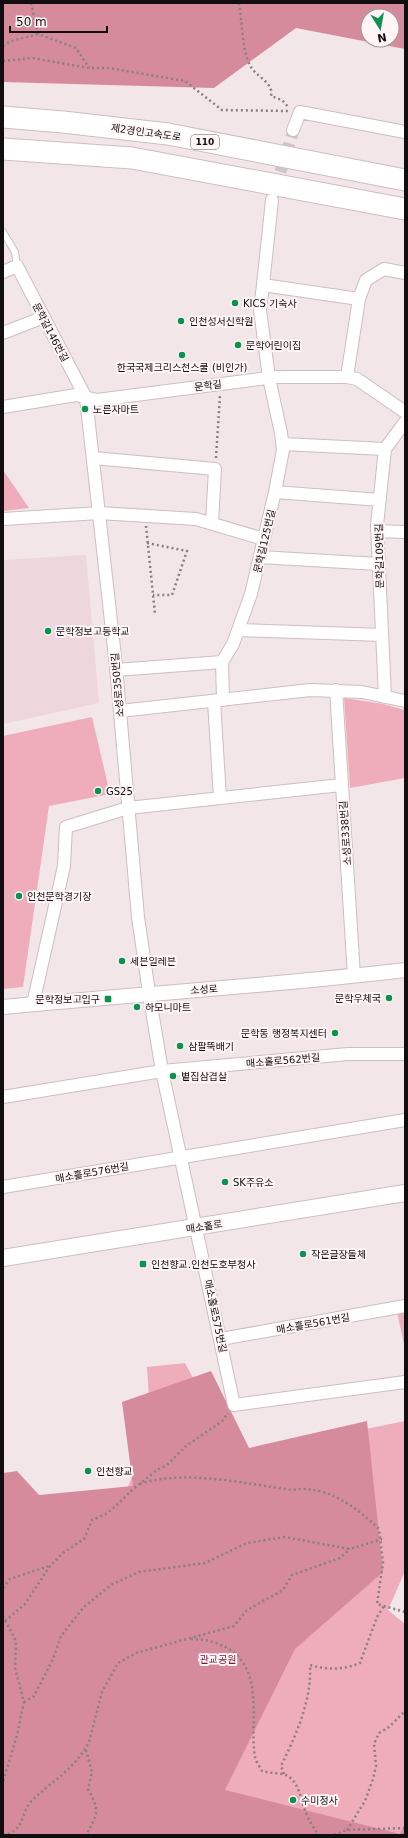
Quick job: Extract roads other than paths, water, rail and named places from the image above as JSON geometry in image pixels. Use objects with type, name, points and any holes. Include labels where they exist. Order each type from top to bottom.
[{"type":"highway","name":"제2경인고속도로","points":[[3,117],[168,134],[405,180]]},
{"type":"highway","points":[[3,149],[132,158],[405,209]]},
{"type":"main road","name":"매소홀로","points":[[3,1258],[405,1193]]},
{"type":"street","points":[[293,130],[300,112],[405,132]]},
{"type":"street","name":"문학길125번길","points":[[222,662],[233,644],[251,594],[275,492],[283,450],[269,378],[260,310],[272,200]]},
{"type":"street","points":[[3,272],[17,266]]},
{"type":"street","name":"문학길146번길","points":[[17,266],[86,398]]},
{"type":"street","points":[[347,377],[359,299],[366,280],[384,269],[405,273]]},
{"type":"street","points":[[263,285],[359,299]]},
{"type":"street","points":[[3,333],[44,317]]},
{"type":"street","name":"문학길","points":[[3,407],[76,394],[96,400],[269,378],[347,377],[357,379],[405,412]]},
{"type":"street","name":"소성로350번길","points":[[86,398],[116,670],[138,917],[149,993]]},
{"type":"street","points":[[282,444],[385,449],[405,422]]},
{"type":"street","name":"문학길109번길","points":[[385,449],[377,530],[385,696]]},
{"type":"street","points":[[93,458],[215,469],[212,522]]},
{"type":"street","points":[[275,492],[380,500]]},
{"type":"street","points":[[3,519],[99,513],[196,519],[212,522],[264,539]]},
{"type":"street","points":[[377,530],[405,532]]},
{"type":"street","points":[[260,557],[378,564]]},
{"type":"street","points":[[238,630],[382,635]]},
{"type":"street","points":[[116,670],[222,662],[218,700],[220,798]]},
{"type":"street","points":[[120,711],[310,690],[362,692],[405,701]]},
{"type":"street","name":"소성로338번길","points":[[336,690],[354,976]]},
{"type":"street","points":[[33,1004],[64,866],[66,827],[128,808],[341,785]]},
{"type":"street","name":"소성로","points":[[3,1007],[354,976],[405,970]]},
{"type":"street","points":[[149,993],[162,1071],[197,1227]]},
{"type":"street","name":"매소홀로562번길","points":[[162,1071],[348,1054],[405,1054]]},
{"type":"street","points":[[3,1097],[162,1071]]},
{"type":"street","points":[[181,1157],[405,1120]]},
{"type":"street","name":"매소홀로576번길","points":[[3,1187],[181,1157]]},
{"type":"street","name":"매소홀로575번길","points":[[197,1227],[234,1405],[405,1382]]},
{"type":"street","name":"매소홀로561번길","points":[[221,1339],[405,1306]]},
{"type":"lane","name":"문학길146번길","points":[[3,232],[15,252],[17,266]]},
{"type":"tunnel","points":[[275,189],[294,129]]},
{"type":"place","name":"KICS 기숙사","points":[[235,303]]},
{"type":"place","name":"인천성서신학원","points":[[181,321]]},
{"type":"place","name":"문학어린이집","points":[[238,345]]},
{"type":"place","name":"한국국제크리스천스쿨 (비인가)","points":[[182,355]]},
{"type":"place","name":"노른자마트","points":[[85,409]]},
{"type":"place","name":"문학정보고등학교","points":[[48,631]]},
{"type":"place","name":"GS25","points":[[98,791]]},
{"type":"place","name":"인천문학경기장","points":[[19,896]]},
{"type":"place","name":"세븐일레븐","points":[[122,961]]},
{"type":"place","name":"문학우체국","points":[[389,998]]},
{"type":"place","name":"문학정보고입구","points":[[108,999]]},
{"type":"place","name":"하모니마트","points":[[137,1007]]},
{"type":"place","name":"문학동 행정복지센터","points":[[335,1033]]},
{"type":"place","name":"삼팔뚝배기","points":[[180,1046]]},
{"type":"place","name":"볕집삼겹살","points":[[173,1076]]},
{"type":"place","name":"SK주유소","points":[[225,1182]]},
{"type":"place","name":"작은글장돌체","points":[[303,1254]]},
{"type":"place","name":"인천향교.인천도호부청사","points":[[143,1264]]},
{"type":"place","name":"인천향교","points":[[88,1471]]},
{"type":"place","name":"수미정사","points":[[293,1800]]},
{"type":"park label","name":"관교공원","points":[[218,1659]]}]
